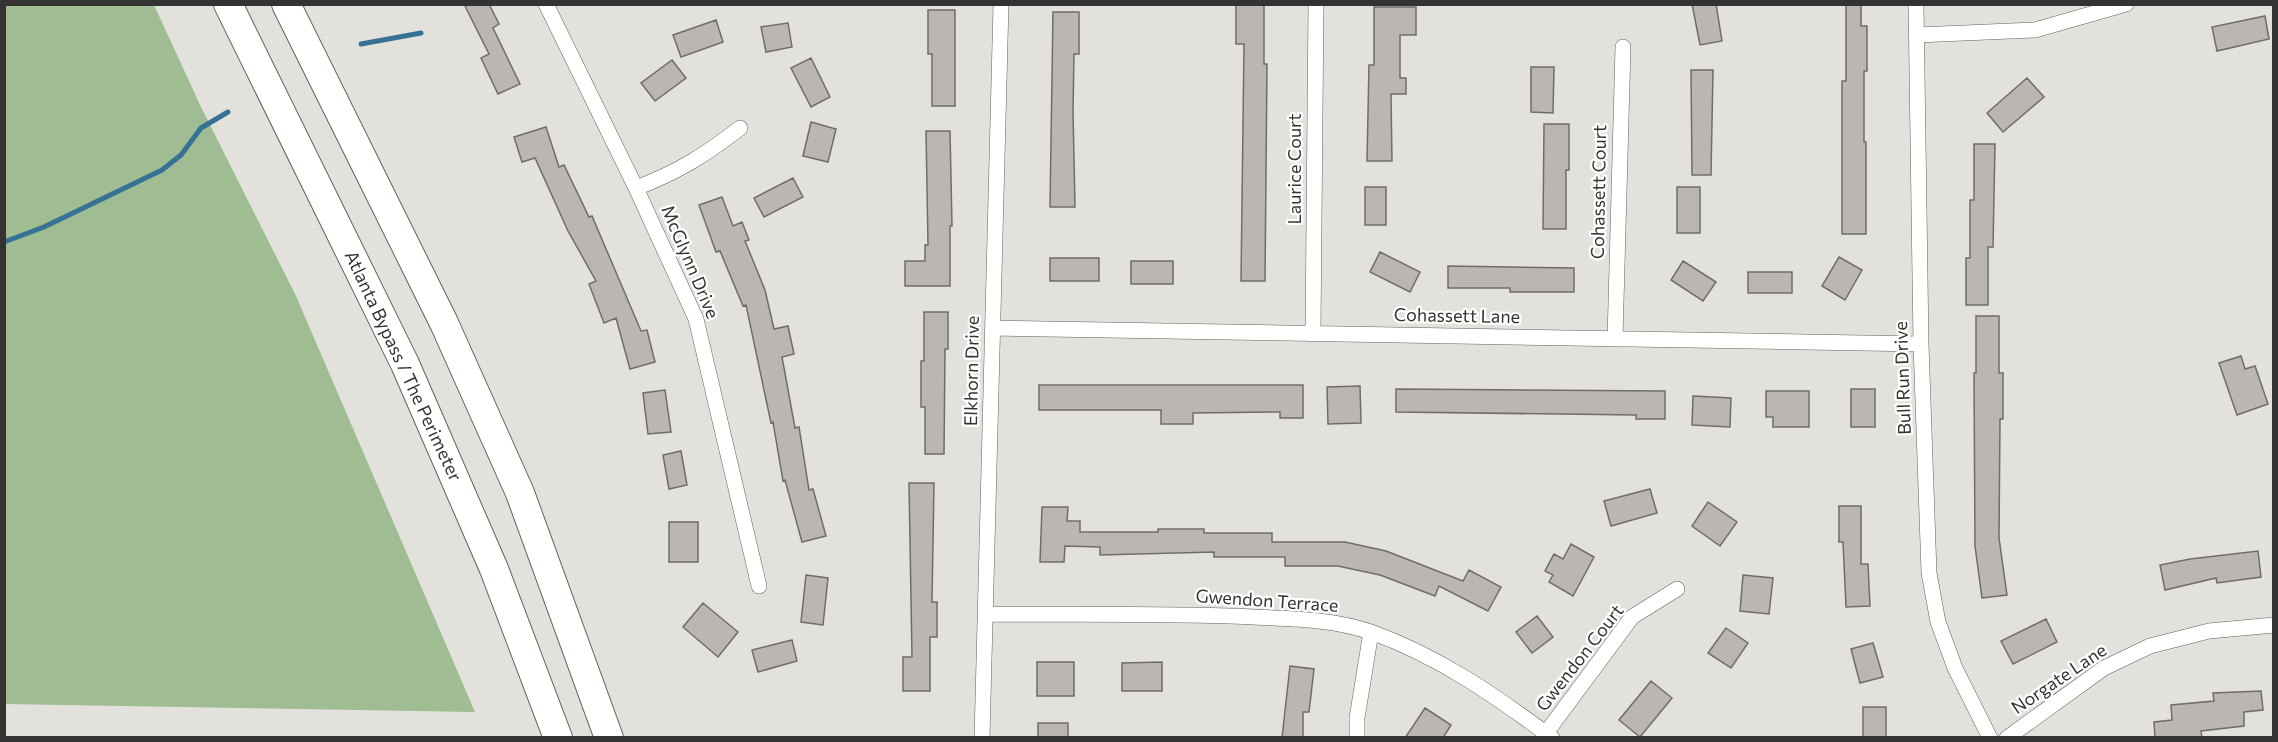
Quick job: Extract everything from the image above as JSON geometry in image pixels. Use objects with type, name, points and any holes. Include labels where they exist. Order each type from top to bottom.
[{"type":"highway","name":"Atlanta Bypass / The Perimeter","points":[[228,4],[410,374],[494,569],[558,738]]},
{"type":"highway","points":[[286,4],[444,323],[520,493],[609,738]]},
{"type":"street","name":"McGlynn Drive","points":[[546,4],[636,188],[696,319],[759,586]]},
{"type":"street","name":"Elkhorn Drive","points":[[982,738],[1001,4]]},
{"type":"street","name":"Laurice Court","points":[[1313,333],[1316,4]]},
{"type":"street","name":"Bull Run Drive","points":[[1916,4],[1921,344],[1927,548],[1932,598],[1955,668],[1990,738]]},
{"type":"street","points":[[1917,35],[2035,30],[2126,4]]},
{"type":"street","name":"Cohassett Court","points":[[1615,339],[1623,47]]},
{"type":"street","points":[[636,188],[674,173],[705,155],[740,128]]},
{"type":"street","name":"Cohassett Lane","points":[[993,328],[1921,344]]},
{"type":"street","name":"Gwendon Court","points":[[1549,736],[1632,617],[1677,589]]},
{"type":"street","name":"Gwendon Terrace","points":[[986,614],[1219,615],[1330,621],[1371,632],[1422,654],[1484,687],[1549,736]]},
{"type":"street","name":"Norgate Lane","points":[[2007,738],[2104,668],[2150,646],[2209,631],[2274,625]]},
{"type":"street","points":[[1357,738],[1371,632]]},
{"type":"green space","points":[[5,4],[154,5],[201,107],[296,296],[475,712],[5,704]]},
{"type":"building","points":[[464,4],[489,4],[499,24],[493,28],[520,84],[498,94],[481,58],[489,54]]},
{"type":"building","points":[[1692,4],[1716,4],[1722,41],[1700,45]]},
{"type":"building","points":[[1846,4],[1861,4],[1861,26],[1867,26],[1867,71],[1864,71],[1866,234],[1842,234],[1842,81],[1846,81]]},
{"type":"building","points":[[1236,5],[1264,5],[1264,64],[1267,64],[1265,281],[1241,281],[1244,44],[1236,44]]},
{"type":"building","points":[[1374,7],[1416,7],[1416,35],[1400,35],[1400,78],[1406,78],[1406,94],[1391,94],[1392,161],[1367,161],[1369,65],[1374,65]]},
{"type":"building","points":[[928,10],[955,10],[955,106],[932,106],[932,54],[928,54]]},
{"type":"building","points":[[1053,12],[1079,12],[1079,54],[1074,54],[1075,207],[1050,207]]},
{"type":"building","points":[[2265,16],[2269,39],[2217,51],[2212,27]]},
{"type":"building","points":[[716,20],[723,42],[681,57],[673,35]]},
{"type":"building","points":[[788,23],[792,47],[766,52],[761,27]]},
{"type":"building","points":[[811,58],[830,97],[811,107],[791,68]]},
{"type":"building","points":[[672,60],[686,78],[655,101],[641,83]]},
{"type":"building","points":[[1531,67],[1554,67],[1553,113],[1531,112]]},
{"type":"building","points":[[1691,70],[1713,70],[1711,175],[1692,175]]},
{"type":"building","points":[[2027,78],[2044,97],[2003,132],[1987,113]]},
{"type":"building","points":[[811,122],[836,129],[828,162],[803,156]]},
{"type":"building","points":[[1544,124],[1569,124],[1566,229],[1543,229]]},
{"type":"building","points":[[546,127],[559,167],[564,165],[589,217],[592,216],[641,331],[647,330],[655,362],[630,369],[616,318],[604,323],[589,284],[596,281],[568,231],[535,158],[522,162],[514,137]]},
{"type":"building","points":[[926,131],[950,131],[952,226],[950,226],[950,286],[905,286],[905,261],[925,261],[925,245],[928,245]]},
{"type":"building","points":[[1974,144],[1995,144],[1993,247],[1988,247],[1988,305],[1966,305],[1966,258],[1970,258],[1970,200],[1974,200]]},
{"type":"building","points":[[793,178],[803,197],[764,217],[754,198]]},
{"type":"building","points":[[1365,187],[1386,187],[1386,225],[1365,225]]},
{"type":"building","points":[[1677,187],[1700,187],[1700,233],[1677,233]]},
{"type":"building","points":[[722,197],[733,226],[742,222],[749,240],[745,241],[765,290],[774,329],[788,326],[794,354],[782,357],[795,428],[799,427],[809,490],[813,489],[826,536],[802,542],[785,480],[783,481],[773,422],[771,423],[746,305],[743,306],[720,251],[716,252],[699,205]]},
{"type":"building","points":[[1380,252],[1420,272],[1410,292],[1370,272]]},
{"type":"building","points":[[1839,257],[1862,270],[1845,300],[1822,286]]},
{"type":"building","points":[[1050,258],[1099,258],[1099,281],[1050,281]]},
{"type":"building","points":[[1131,261],[1173,261],[1173,284],[1131,284]]},
{"type":"building","points":[[1683,261],[1716,282],[1703,301],[1671,280]]},
{"type":"building","points":[[1448,266],[1574,268],[1574,292],[1510,292],[1510,288],[1448,288]]},
{"type":"building","points":[[1748,272],[1792,272],[1792,293],[1748,293]]},
{"type":"building","points":[[924,312],[948,312],[948,349],[945,349],[944,454],[925,454],[925,407],[921,407]]},
{"type":"building","points":[[1976,316],[1999,316],[1999,373],[2003,373],[2003,419],[2000,419],[1999,538],[2007,595],[1982,598],[1975,546]]},
{"type":"building","points":[[2241,356],[2245,369],[2255,366],[2268,404],[2237,415],[2219,363]]},
{"type":"building","points":[[1039,385],[1303,385],[1303,418],[1280,418],[1280,412],[1193,413],[1193,424],[1161,424],[1161,410],[1039,410]]},
{"type":"building","points":[[1360,386],[1361,423],[1328,424],[1327,387]]},
{"type":"building","points":[[1396,389],[1665,391],[1665,419],[1636,419],[1636,415],[1396,412]]},
{"type":"building","points":[[1851,389],[1875,389],[1875,427],[1851,427]]},
{"type":"building","points":[[665,390],[671,432],[648,434],[643,393]]},
{"type":"building","points":[[1766,391],[1809,391],[1809,427],[1773,427],[1773,417],[1766,417]]},
{"type":"building","points":[[1693,396],[1731,398],[1730,427],[1692,425]]},
{"type":"building","points":[[681,451],[687,485],[669,489],[663,455]]},
{"type":"building","points":[[909,483],[934,483],[932,602],[937,602],[937,637],[930,637],[930,691],[903,691],[903,657],[912,657]]},
{"type":"building","points":[[1650,489],[1657,513],[1611,526],[1604,501]]},
{"type":"building","points":[[1708,502],[1737,522],[1720,546],[1692,526]]},
{"type":"building","points":[[1839,506],[1861,506],[1861,564],[1868,564],[1870,606],[1846,607],[1843,542],[1839,542]]},
{"type":"building","points":[[1042,507],[1068,507],[1067,521],[1080,521],[1080,532],[1158,532],[1158,529],[1204,529],[1204,533],[1272,533],[1272,542],[1345,542],[1386,551],[1463,581],[1469,570],[1501,587],[1488,611],[1439,586],[1435,596],[1380,575],[1338,566],[1285,566],[1285,557],[1214,557],[1214,552],[1100,555],[1100,547],[1065,546],[1064,562],[1040,562]]},
{"type":"building","points":[[669,522],[698,522],[698,562],[669,562]]},
{"type":"building","points":[[1571,544],[1594,557],[1573,596],[1549,582],[1553,575],[1545,571],[1554,554],[1563,559]]},
{"type":"building","points":[[2258,551],[2261,577],[2217,583],[2216,578],[2165,590],[2160,565]]},
{"type":"building","points":[[806,575],[828,578],[823,625],[801,622]]},
{"type":"building","points":[[1743,575],[1773,578],[1769,614],[1740,611]]},
{"type":"building","points":[[703,603],[738,632],[718,657],[683,627]]},
{"type":"building","points":[[1537,616],[1553,637],[1532,653],[1516,632]]},
{"type":"building","points":[[2046,619],[2057,642],[2013,664],[2001,641]]},
{"type":"building","points":[[1726,628],[1748,643],[1731,668],[1708,653]]},
{"type":"building","points":[[792,640],[797,661],[758,672],[752,650]]},
{"type":"building","points":[[1873,643],[1883,677],[1860,683],[1851,649]]},
{"type":"building","points":[[1037,662],[1074,662],[1074,696],[1037,696]]},
{"type":"building","points":[[1162,662],[1162,691],[1122,691],[1122,663]]},
{"type":"building","points":[[1290,666],[1314,669],[1309,712],[1303,712],[1303,738],[1282,738]]},
{"type":"building","points":[[1651,681],[1672,698],[1640,737],[1619,720]]},
{"type":"building","points":[[2261,691],[2263,710],[2244,712],[2244,726],[2201,731],[2202,738],[2155,738],[2154,722],[2172,720],[2171,705],[2214,701],[2213,693]]},
{"type":"building","points":[[1863,707],[1886,707],[1886,738],[1863,738]]},
{"type":"building","points":[[1425,708],[1451,725],[1443,738],[1405,738]]},
{"type":"building","points":[[1038,723],[1068,723],[1068,738],[1038,738]]},
{"type":"waterway","points":[[361,44],[421,33]]},
{"type":"waterway","points":[[4,242],[44,227],[162,170],[181,155],[201,128],[228,112]]}]
